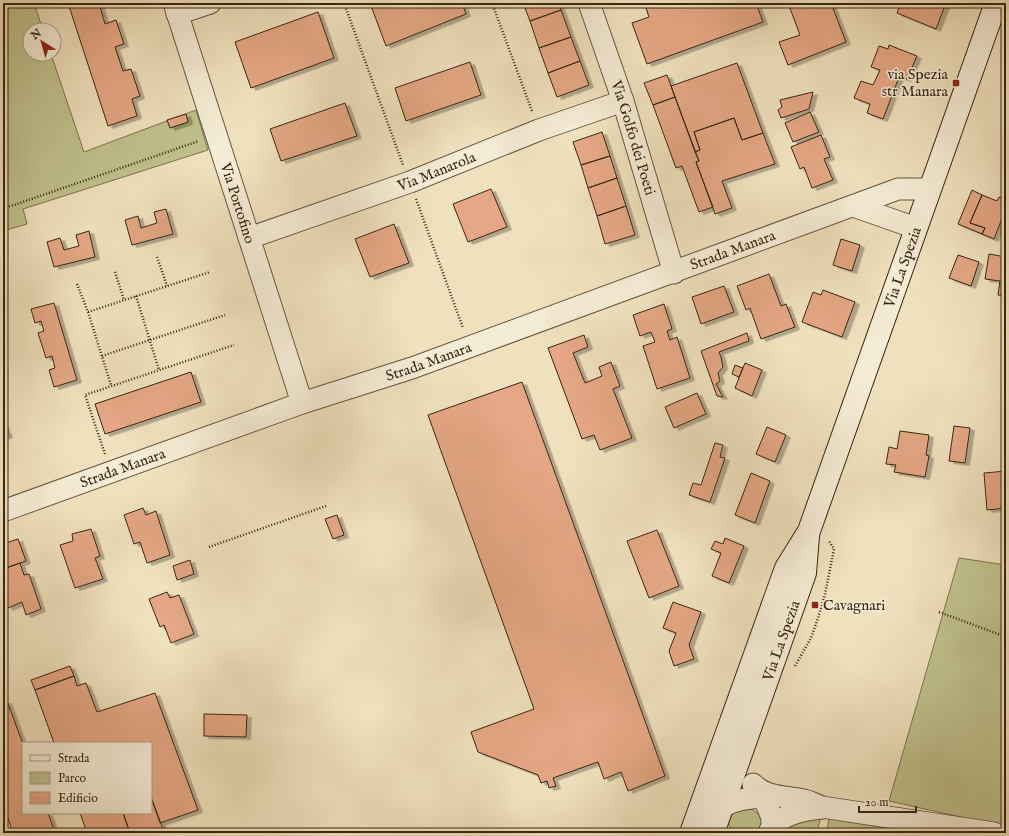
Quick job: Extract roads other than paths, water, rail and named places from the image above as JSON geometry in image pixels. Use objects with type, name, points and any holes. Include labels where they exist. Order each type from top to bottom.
[{"type":"main road","name":"Via La Spezia","points":[[716,823],[734,743],[786,568],[818,534],[916,228],[996,3]]},
{"type":"main road","name":"Via La Spezia","points":[[691,833],[734,743]]},
{"type":"street","points":[[175,9],[210,3]]},
{"type":"street","name":"Via Golfo dei Poeti","points":[[589,3],[623,101],[674,273]]},
{"type":"street","name":"Via Portofino","points":[[175,9],[302,403]]},
{"type":"street","name":"Via Manarola","points":[[249,238],[410,182],[539,130],[623,101]]},
{"type":"street","name":"Strada Manara","points":[[3,511],[302,403],[412,368],[674,273],[898,189],[930,189]]},
{"type":"street","points":[[853,206],[916,228]]},
{"type":"street","name":"Via La Spezia","points":[[734,743],[742,758],[743,768],[747,778],[774,825],[791,814],[802,811],[828,808]]},
{"type":"street","name":"Via La Spezia","points":[[716,823],[734,801],[765,811],[810,802],[828,808]]},
{"type":"street","points":[[828,808],[994,833]]},
{"type":"place","name":"via Spezia str Manara","points":[[956,83]]},
{"type":"place","name":"Cavagnari","points":[[815,605]]}]
